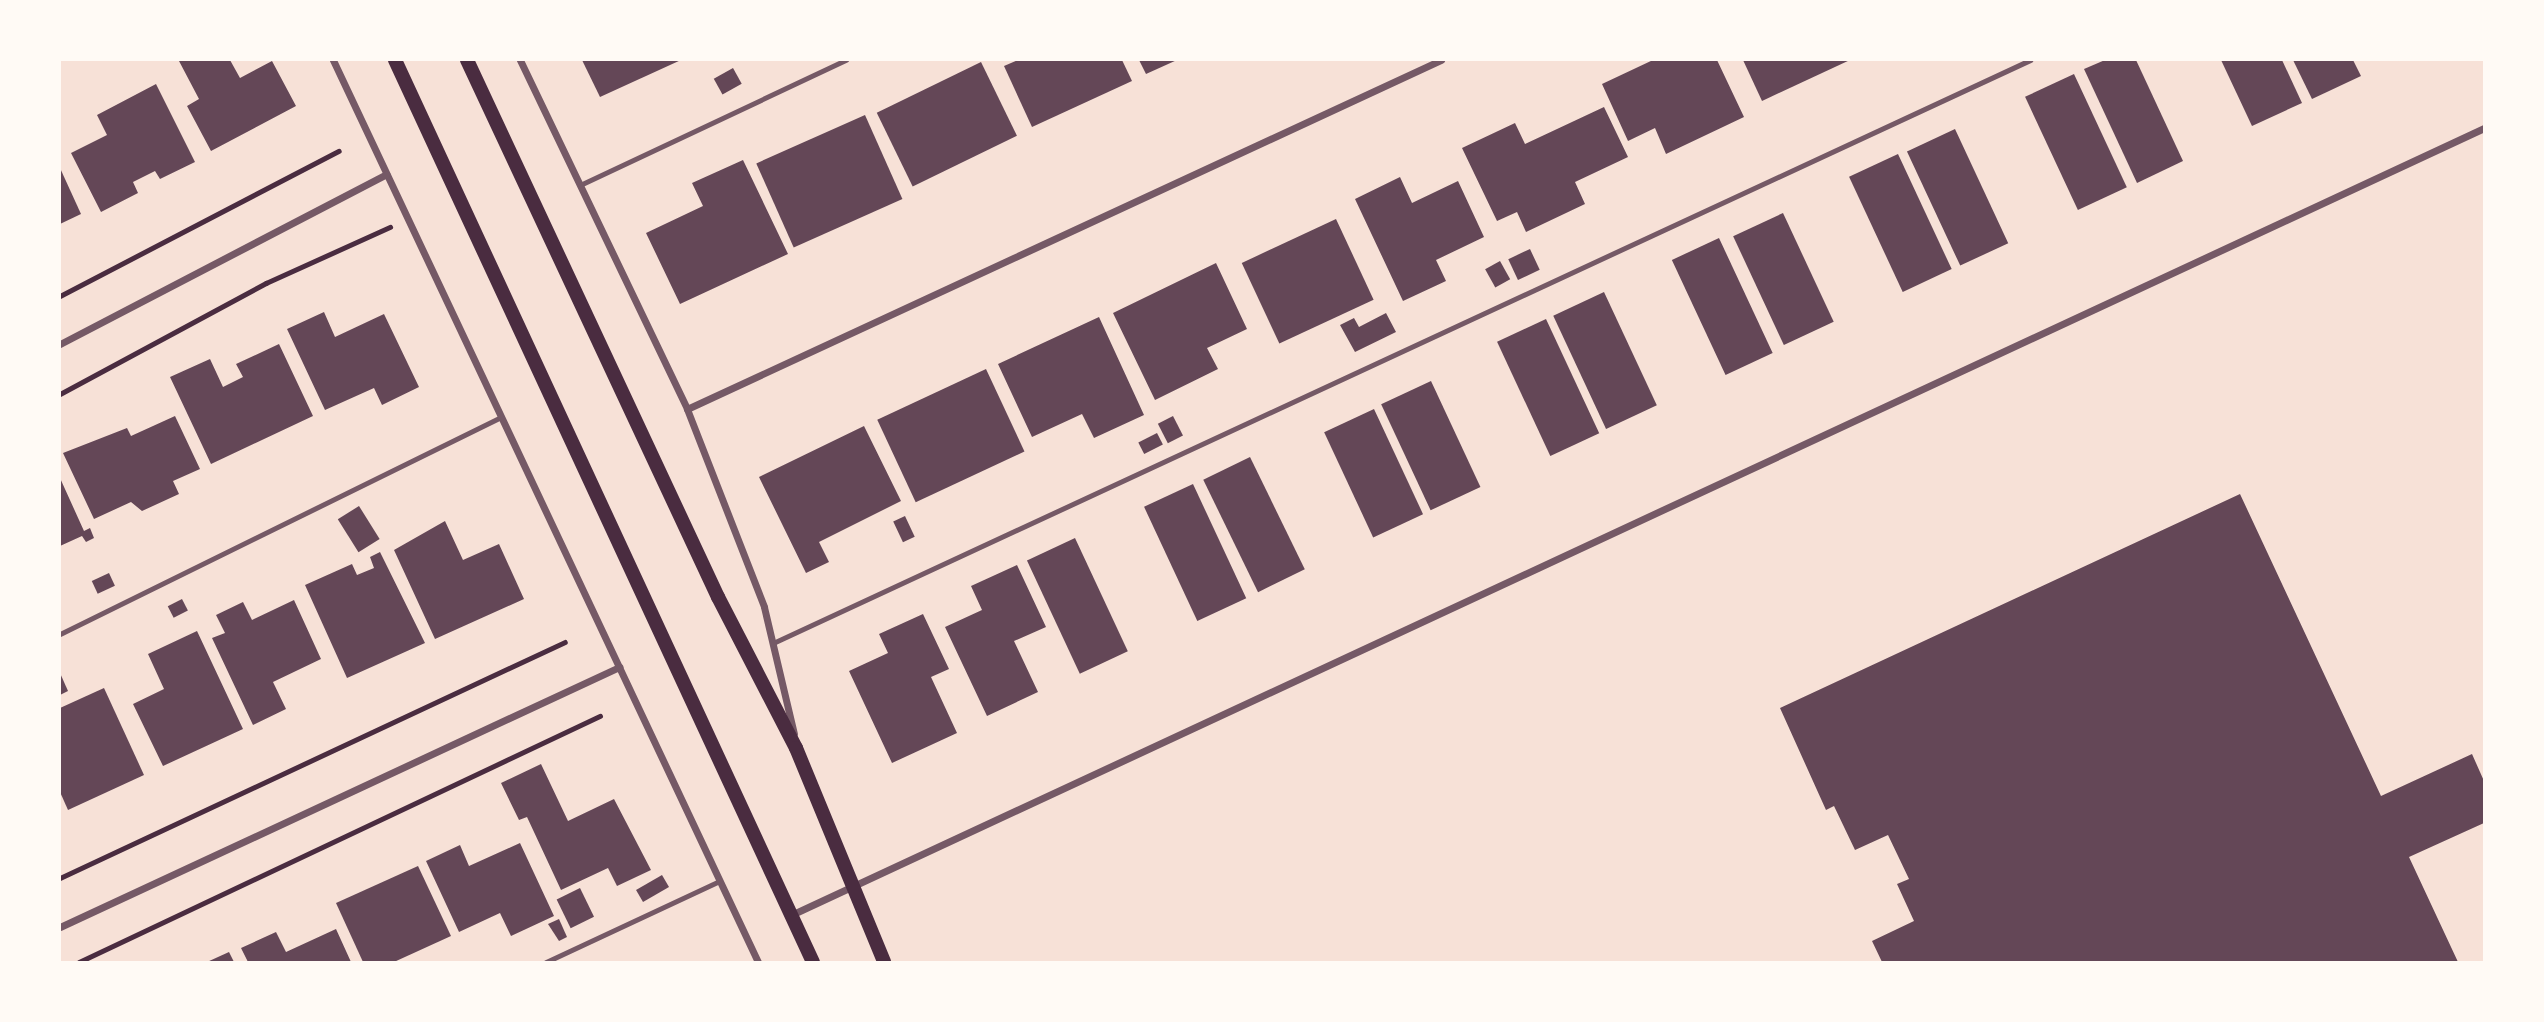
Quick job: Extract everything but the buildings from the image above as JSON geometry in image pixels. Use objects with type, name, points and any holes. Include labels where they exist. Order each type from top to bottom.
[{"type":"main road","points":[[395,60],[813,962]]},
{"type":"main road","points":[[467,60],[718,597],[796,748],[884,962]]},
{"type":"street","points":[[333,60],[758,962]]},
{"type":"street","points":[[520,60],[687,409],[764,607],[796,748]]},
{"type":"street","points":[[687,409],[1441,60]]},
{"type":"street","points":[[791,915],[2484,128]]},
{"type":"street","points":[[60,344],[386,174]]},
{"type":"street","points":[[60,927],[619,667]]},
{"type":"lane","points":[[580,185],[846,60]]},
{"type":"lane","points":[[773,643],[2030,60]]},
{"type":"lane","points":[[60,634],[501,417]]},
{"type":"lane","points":[[546,962],[720,881]]},
{"type":"path","points":[[60,296],[339,151]]},
{"type":"path","points":[[60,394],[266,283],[392,226]]},
{"type":"path","points":[[60,878],[565,642]]},
{"type":"path","points":[[79,962],[600,716]]}]
